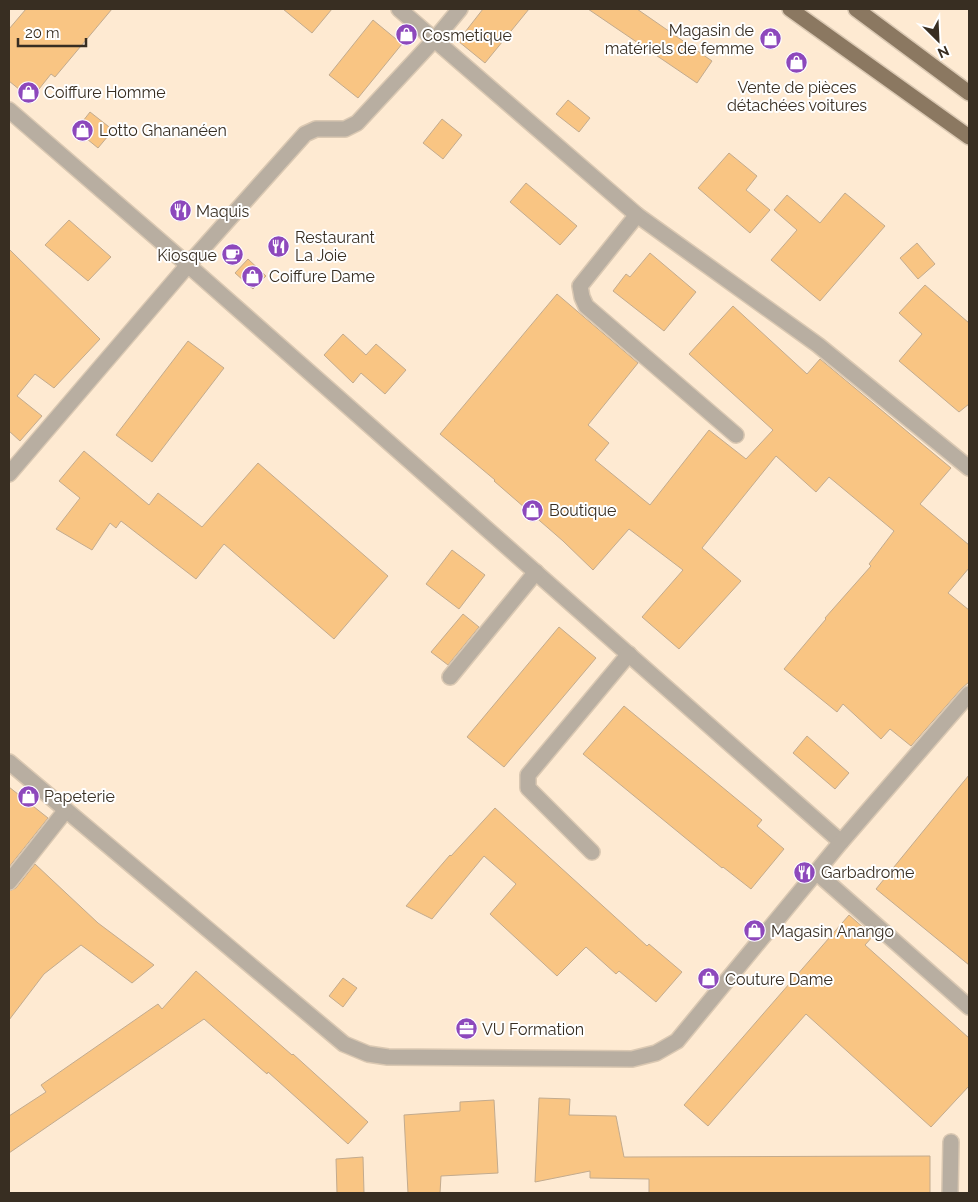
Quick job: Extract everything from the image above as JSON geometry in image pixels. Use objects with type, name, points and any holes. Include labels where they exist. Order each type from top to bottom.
[{"type":"main road","points":[[790,9],[969,138]]},
{"type":"main road","points":[[856,9],[969,93]]},
{"type":"street","points":[[398,9],[637,215],[818,345],[969,468]]},
{"type":"street","points":[[9,474],[188,265],[305,134],[316,130],[345,129],[357,123],[435,39],[460,9]]},
{"type":"street","points":[[9,110],[188,265],[841,842]]},
{"type":"street","points":[[637,215],[580,286],[586,306],[736,435]]},
{"type":"street","points":[[450,677],[536,572]]},
{"type":"street","points":[[592,852],[528,788],[528,775],[629,654]]},
{"type":"street","points":[[9,762],[344,1044],[368,1054],[388,1058],[632,1059],[656,1053],[677,1041],[841,842],[969,694]]},
{"type":"street","points":[[9,882],[66,810]]},
{"type":"street","points":[[816,872],[969,1007]]},
{"type":"street","points":[[950,1193],[951,1142]]},
{"type":"building","points":[[26,9],[112,9],[55,77],[51,74],[31,99],[9,81],[9,29]]},
{"type":"building","points":[[283,9],[332,9],[312,33]]},
{"type":"building","points":[[483,9],[529,9],[485,63],[458,41]]},
{"type":"building","points":[[588,9],[637,9],[712,61],[697,83]]},
{"type":"building","points":[[373,20],[402,44],[358,98],[329,75]]},
{"type":"building","points":[[568,100],[590,118],[579,132],[556,114]]},
{"type":"building","points":[[90,112],[113,130],[98,148],[76,130]]},
{"type":"building","points":[[442,119],[462,135],[443,159],[423,143]]},
{"type":"building","points":[[729,153],[757,176],[746,190],[770,210],[750,233],[698,188]]},
{"type":"building","points":[[526,183],[577,226],[560,245],[510,202]]},
{"type":"building","points":[[845,193],[885,226],[820,301],[771,260],[797,230],[774,210],[787,195],[820,223]]},
{"type":"building","points":[[69,220],[111,257],[88,281],[45,245]]},
{"type":"building","points":[[917,243],[935,264],[918,279],[900,258]]},
{"type":"building","points":[[9,249],[100,339],[54,388],[35,374],[17,396],[42,416],[20,441],[9,431]]},
{"type":"building","points":[[650,253],[696,292],[664,331],[613,291],[626,274],[630,277]]},
{"type":"building","points":[[248,259],[266,276],[253,289],[235,273]]},
{"type":"building","points":[[925,285],[969,323],[969,404],[959,412],[899,361],[922,334],[899,313]]},
{"type":"building","points":[[557,294],[638,363],[588,425],[609,443],[595,460],[650,505],[709,430],[746,459],[773,430],[689,354],[733,306],[807,374],[820,359],[951,468],[920,504],[969,545],[969,568],[948,593],[969,610],[969,682],[911,746],[890,729],[881,739],[843,704],[837,712],[784,669],[825,618],[871,566],[869,564],[894,531],[829,477],[816,492],[776,456],[702,548],[741,581],[679,649],[642,617],[683,570],[629,529],[593,570],[495,480],[440,434]]},
{"type":"building","points":[[343,334],[366,355],[376,344],[406,370],[385,394],[361,373],[353,383],[324,355]]},
{"type":"building","points":[[188,341],[224,368],[152,462],[116,435]]},
{"type":"building","points":[[84,451],[149,505],[158,493],[202,527],[258,463],[388,576],[334,639],[224,544],[196,579],[121,521],[116,528],[110,523],[92,550],[56,529],[80,498],[59,481]]},
{"type":"building","points":[[452,550],[485,575],[459,609],[426,584]]},
{"type":"building","points":[[463,614],[479,627],[448,665],[431,652]]},
{"type":"building","points":[[559,627],[596,658],[504,767],[467,737]]},
{"type":"building","points":[[624,706],[762,820],[757,826],[784,849],[751,889],[722,868],[583,754]]},
{"type":"building","points":[[807,736],[849,773],[835,789],[793,753]]},
{"type":"building","points":[[969,775],[969,965],[876,889]]},
{"type":"building","points":[[9,787],[48,818],[9,867]]},
{"type":"building","points":[[495,808],[647,946],[649,944],[682,972],[656,1002],[619,971],[616,974],[586,947],[557,976],[490,914],[516,884],[484,856],[432,919],[406,906],[450,855]]},
{"type":"building","points":[[35,864],[98,923],[154,965],[132,983],[81,945],[44,974],[9,1020],[9,891],[16,888]]},
{"type":"building","points":[[849,915],[873,936],[865,945],[969,1038],[969,1086],[931,1127],[806,1014],[708,1126],[684,1105]]},
{"type":"building","points":[[196,971],[293,1054],[368,1122],[348,1144],[268,1072],[267,1074],[204,1019],[9,1153],[9,1116],[46,1092],[41,1085],[158,1004],[162,1009]]},
{"type":"building","points":[[343,978],[357,988],[343,1007],[329,996]]},
{"type":"building","points":[[539,1098],[570,1099],[569,1115],[616,1116],[624,1157],[930,1156],[930,1193],[649,1193],[649,1179],[590,1178],[590,1171],[535,1182]]},
{"type":"building","points":[[494,1100],[498,1173],[441,1176],[440,1193],[408,1193],[404,1115],[460,1111],[460,1102]]},
{"type":"building","points":[[363,1157],[364,1193],[337,1193],[336,1159]]},
{"type":"place","name":"Cosmetique","points":[[406,35]]},
{"type":"place","name":"Magasin de matériels de femme","points":[[770,39]]},
{"type":"place","name":"Vente de pièces détachées voitures","points":[[797,63]]},
{"type":"place","name":"Coiffure Homme","points":[[28,92]]},
{"type":"place","name":"Lotto Ghananéen","points":[[83,130]]},
{"type":"place","name":"Maquis","points":[[180,211]]},
{"type":"place","name":"Restaurant La Joie","points":[[279,246]]},
{"type":"place","name":"Kiosque","points":[[233,255]]},
{"type":"place","name":"Coiffure Dame","points":[[253,276]]},
{"type":"place","name":"Boutique","points":[[533,510]]},
{"type":"place","name":"Papeterie","points":[[28,796]]},
{"type":"place","name":"Garbadrome","points":[[805,872]]},
{"type":"place","name":"Magasin Anango","points":[[755,931]]},
{"type":"place","name":"Couture Dame","points":[[709,979]]},
{"type":"place","name":"VU Formation","points":[[466,1029]]}]
